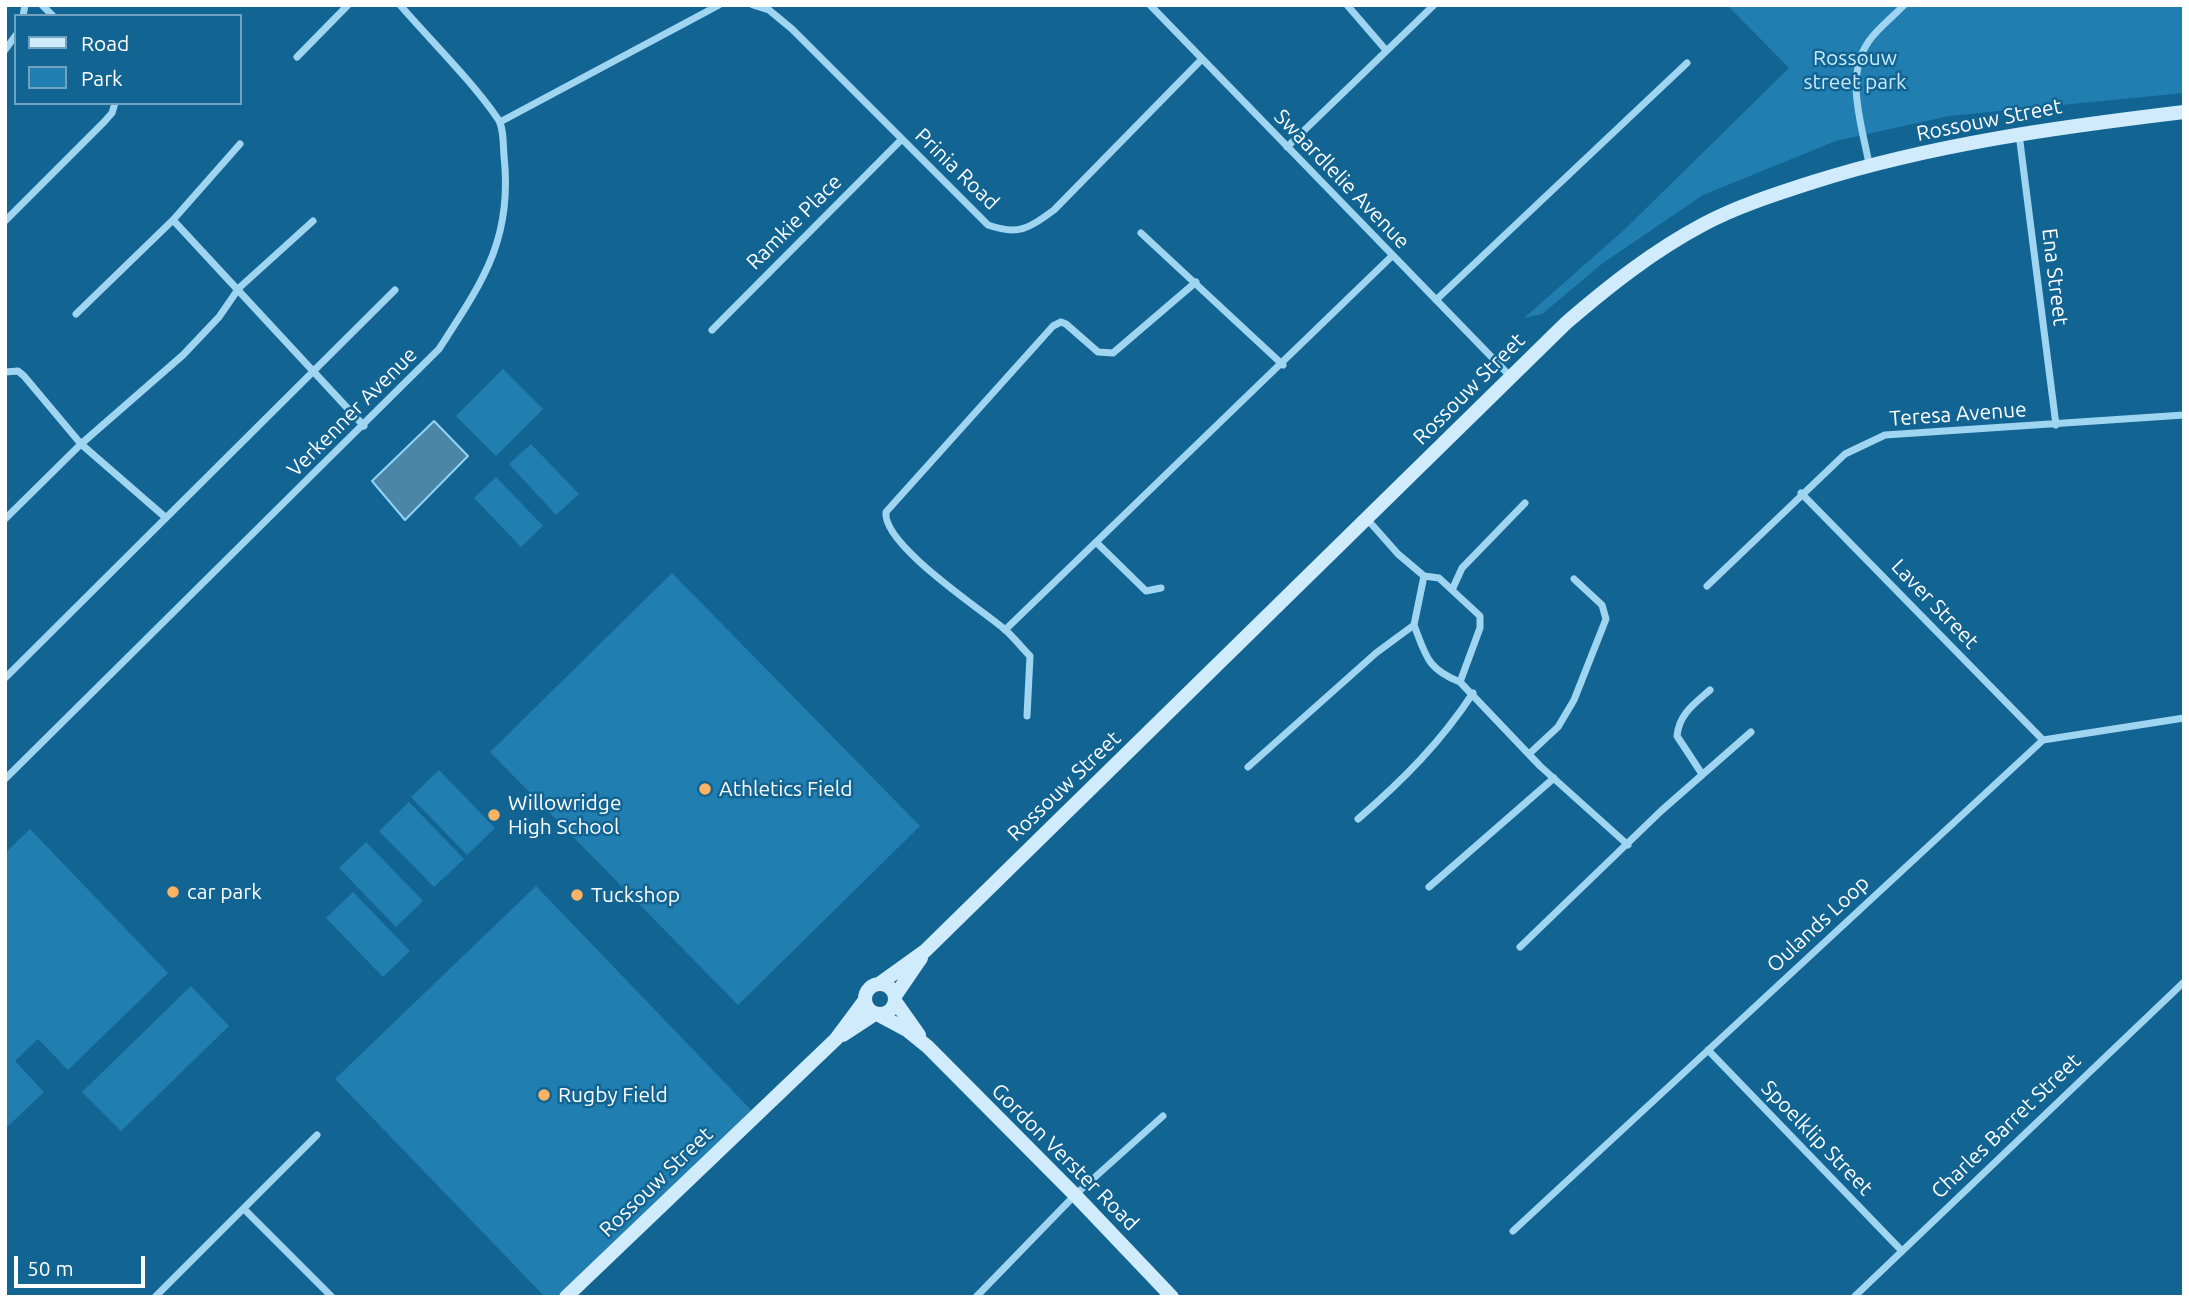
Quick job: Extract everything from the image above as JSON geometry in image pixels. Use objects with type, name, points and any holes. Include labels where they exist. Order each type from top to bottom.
[{"type":"main road","name":"Rossouw Street","points":[[878,984],[925,951],[1510,376],[1591,301],[1668,244],[1759,199],[1869,164],[2018,133],[2184,112]]},
{"type":"main road","name":"Rossouw Street","points":[[895,999],[925,951]]},
{"type":"main road","points":[[878,984],[887,985],[895,999],[888,1012],[877,1014],[867,1008],[865,1000],[870,987],[878,984]]},
{"type":"main road","name":"Gordon Verster Road","points":[[895,999],[928,1047]]},
{"type":"main road","name":"Rossouw Street","points":[[566,1297],[836,1039],[865,1000]]},
{"type":"main road","name":"Rossouw Street","points":[[836,1039],[877,1014]]},
{"type":"main road","name":"Gordon Verster Road","points":[[877,1014],[907,1030],[928,1047],[1172,1297]]},
{"type":"street","points":[[297,57],[348,5]]},
{"type":"street","points":[[400,5],[500,122],[719,5]]},
{"type":"street","name":"Prinia Road","points":[[753,5],[769,10],[792,29],[988,225],[1006,231],[1020,230],[1054,210],[1202,58]]},
{"type":"street","name":"Swaardlelie Avenue","points":[[1150,5],[1510,376]]},
{"type":"street","points":[[1347,5],[1385,49]]},
{"type":"street","points":[[1287,147],[1385,49],[1434,5]]},
{"type":"street","points":[[1869,164],[1856,83],[1859,60],[1870,40],[1904,5]]},
{"type":"street","points":[[1436,300],[1687,63]]},
{"type":"street","points":[[5,220],[104,122],[112,113],[114,105]]},
{"type":"street","name":"Verkenner Avenue","points":[[5,779],[439,349],[465,309],[496,249],[505,222],[508,192],[500,122]]},
{"type":"street","name":"Ena Street","points":[[2018,133],[2056,425]]},
{"type":"street","name":"Ramkie Place","points":[[712,330],[901,140]]},
{"type":"street","points":[[76,314],[173,220],[240,144]]},
{"type":"street","points":[[173,220],[239,288],[364,426]]},
{"type":"street","points":[[5,519],[80,444],[183,355],[219,317],[239,288],[313,221]]},
{"type":"street","points":[[1141,233],[1283,365]]},
{"type":"street","points":[[1005,629],[1283,365],[1392,256]]},
{"type":"street","points":[[1027,716],[1030,656],[1005,629],[937,579],[887,526],[886,512],[1053,326],[1061,322],[1066,324],[1098,352],[1113,353],[1196,282]]},
{"type":"street","points":[[5,678],[396,290]]},
{"type":"street","points":[[5,372],[18,371],[24,376],[80,444],[165,517]]},
{"type":"street","name":"Teresa Avenue","points":[[1707,586],[1801,493],[1845,454],[1885,435],[2184,415]]},
{"type":"street","name":"Laver Street","points":[[1801,493],[2043,740]]},
{"type":"street","points":[[1452,590],[1462,568],[1525,503]]},
{"type":"street","points":[[1367,519],[1398,554],[1424,576],[1439,579],[1474,608],[1480,622],[1460,682]]},
{"type":"street","points":[[1097,543],[1146,590],[1161,588]]},
{"type":"street","points":[[1424,576],[1414,625],[1432,666],[1440,674],[1460,682],[1473,693],[1529,754],[1628,845]]},
{"type":"street","points":[[1529,754],[1558,727],[1574,701],[1606,619],[1602,605],[1574,579]]},
{"type":"street","points":[[1248,767],[1376,653],[1414,625]]},
{"type":"street","points":[[1702,774],[1677,736],[1679,722],[1685,713],[1710,690]]},
{"type":"street","points":[[1359,819],[1425,758],[1447,732],[1473,693]]},
{"type":"street","points":[[2043,740],[2184,718]]},
{"type":"street","points":[[1520,947],[1702,774],[1751,732]]},
{"type":"street","name":"Oulands Loop","points":[[1513,1231],[2043,740]]},
{"type":"street","points":[[1429,887],[1554,778]]},
{"type":"street","name":"Charles Barret Street","points":[[1854,1297],[2184,982]]},
{"type":"street","name":"Spoelklip Street","points":[[1708,1050],[1901,1250]]},
{"type":"street","points":[[976,1297],[1075,1195],[1163,1116]]},
{"type":"street","points":[[156,1297],[317,1135]]},
{"type":"street","points":[[244,1209],[332,1297]]},
{"type":"green space","name":"Rossouw street park","points":[[1727,5],[2184,5],[2184,93],[1949,116],[1836,141],[1703,195],[1603,263],[1542,314],[1524,318],[1624,230],[1789,68]]},
{"type":"green space","points":[[503,369],[543,409],[496,456],[456,416]]},
{"type":"green space","points":[[531,444],[579,494],[556,515],[509,464]]},
{"type":"green space","points":[[496,477],[543,526],[521,547],[474,498]]},
{"type":"green space","name":"Athletics Field","points":[[672,573],[920,826],[738,1005],[490,752]]},
{"type":"green space","points":[[439,770],[495,828],[467,855],[411,797]]},
{"type":"green space","points":[[409,802],[464,859],[434,887],[379,831]]},
{"type":"green space","points":[[30,829],[168,973],[68,1070],[38,1039],[15,1061],[44,1092],[5,1129],[5,853]]},
{"type":"green space","points":[[366,842],[423,901],[396,927],[339,868]]},
{"type":"green space","name":"Rugby Field","points":[[536,886],[753,1112],[560,1297],[545,1297],[335,1079]]},
{"type":"green space","points":[[353,892],[410,951],[383,977],[326,918]]},
{"type":"green space","points":[[191,986],[229,1026],[121,1131],[82,1092]]},
{"type":"shaded area","points":[[434,421],[468,456],[405,520],[372,481]]},
{"type":"place","name":"Athletics Field","points":[[705,789]]},
{"type":"place","name":"Willowridge High School","points":[[494,815]]},
{"type":"place","name":"car park","points":[[173,892]]},
{"type":"place","name":"Tuckshop","points":[[577,895]]},
{"type":"place","name":"Rugby Field","points":[[544,1095]]}]
